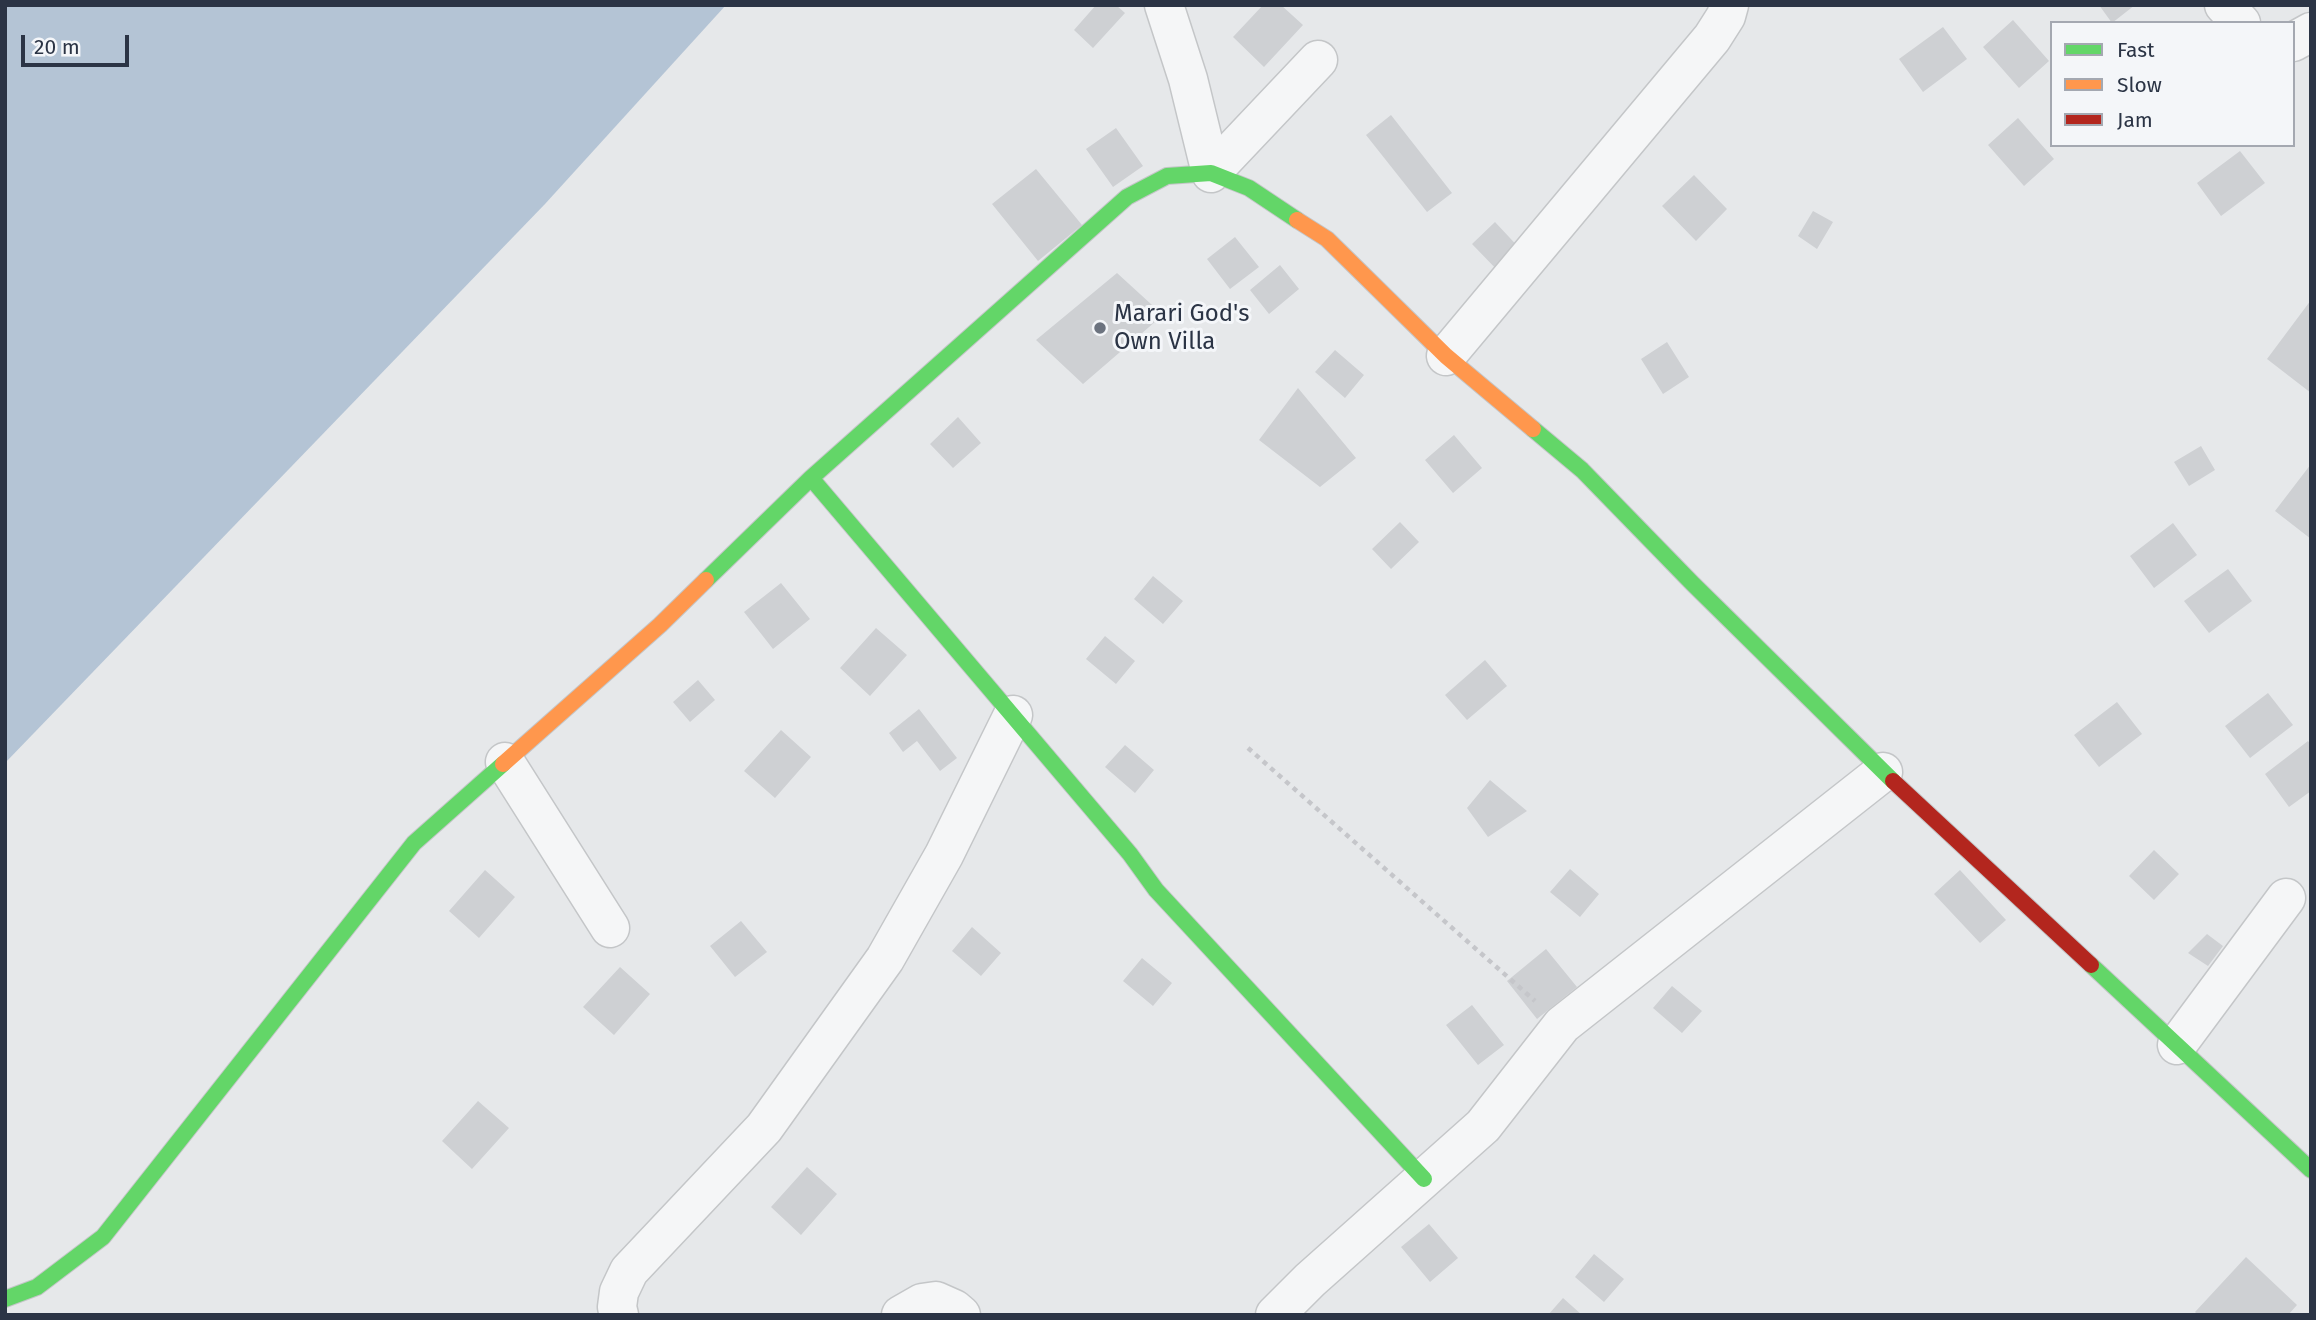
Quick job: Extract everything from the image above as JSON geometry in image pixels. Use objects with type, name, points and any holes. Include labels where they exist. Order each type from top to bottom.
[{"type":"street","points":[[1164,5],[1188,79],[1211,173]]},
{"type":"street","points":[[1446,356],[1713,38],[1729,5]]},
{"type":"street","points":[[2224,5],[2239,21]]},
{"type":"street","points":[[2295,42],[2311,32]]},
{"type":"street","points":[[1211,173],[1318,60]]},
{"type":"street","points":[[5,1299],[37,1287],[103,1237],[414,843],[660,625],[811,478],[1127,197],[1167,176],[1211,173],[1249,188],[1327,239],[1446,356],[1582,470],[1882,772],[2311,1170]]},
{"type":"street","points":[[811,478],[1130,854],[1156,890],[1424,1179]]},
{"type":"street","points":[[619,1315],[619,1292],[629,1271],[764,1128],[886,959],[944,855],[1013,715]]},
{"type":"street","points":[[505,762],[610,928]]},
{"type":"street","points":[[1275,1315],[1310,1280],[1483,1126],[1562,1025],[1882,772]]},
{"type":"street","points":[[2177,1045],[2286,898]]},
{"type":"street","points":[[901,1315],[922,1303],[936,1301],[961,1315]]},
{"type":"path","points":[[1248,748],[1562,1025]]},
{"type":"water","points":[[5,5],[726,5],[545,204],[5,763]]},
{"type":"building","points":[[1096,5],[1116,5],[1125,13],[1093,48],[1074,30]]},
{"type":"building","points":[[1263,5],[1281,5],[1303,25],[1264,67],[1233,37]]},
{"type":"building","points":[[2099,5],[2135,5],[2115,21],[2111,21]]},
{"type":"building","points":[[2013,20],[2049,61],[2019,88],[1983,47]]},
{"type":"building","points":[[1943,27],[1967,59],[1923,92],[1899,59]]},
{"type":"building","points":[[1391,115],[1452,193],[1427,212],[1366,135]]},
{"type":"building","points":[[2018,118],[2054,159],[2024,186],[1988,145]]},
{"type":"building","points":[[1116,128],[1143,166],[1113,187],[1086,149]]},
{"type":"building","points":[[2240,151],[2265,183],[2221,216],[2197,183]]},
{"type":"building","points":[[1036,169],[1082,225],[1038,261],[992,204]]},
{"type":"building","points":[[1694,175],[1727,209],[1696,241],[1662,206]]},
{"type":"building","points":[[1813,211],[1833,222],[1817,249],[1798,236]]},
{"type":"building","points":[[1495,222],[1524,253],[1501,274],[1472,244]]},
{"type":"building","points":[[1235,237],[1259,267],[1230,289],[1207,259]]},
{"type":"building","points":[[1280,265],[1299,289],[1269,314],[1250,290]]},
{"type":"building","name":"Marari God's Own Villa","points":[[1117,273],[1163,315],[1083,384],[1036,340]]},
{"type":"building","points":[[2311,300],[2311,393],[2267,359]]},
{"type":"building","points":[[1667,342],[1689,377],[1663,394],[1641,359]]},
{"type":"building","points":[[1335,350],[1364,375],[1345,398],[1315,372]]},
{"type":"building","points":[[1298,388],[1356,458],[1320,487],[1259,440]]},
{"type":"building","points":[[958,417],[981,443],[953,468],[930,444]]},
{"type":"building","points":[[1454,435],[1482,468],[1453,493],[1425,460]]},
{"type":"building","points":[[2201,446],[2215,470],[2189,486],[2174,462]]},
{"type":"building","points":[[2311,464],[2311,539],[2275,511]]},
{"type":"building","points":[[1400,522],[1419,542],[1391,569],[1372,549]]},
{"type":"building","points":[[2173,523],[2197,555],[2154,588],[2130,556]]},
{"type":"building","points":[[2228,569],[2252,601],[2209,633],[2184,601]]},
{"type":"building","points":[[1153,576],[1183,601],[1163,624],[1134,599]]},
{"type":"building","points":[[781,583],[810,619],[773,649],[744,612]]},
{"type":"building","points":[[876,628],[907,655],[870,696],[840,668]]},
{"type":"building","points":[[1105,636],[1135,661],[1116,684],[1086,659]]},
{"type":"building","points":[[1485,660],[1507,686],[1467,720],[1445,695]]},
{"type":"building","points":[[698,680],[715,700],[690,722],[673,702]]},
{"type":"building","points":[[2268,693],[2293,725],[2250,758],[2225,726]]},
{"type":"building","points":[[2117,702],[2142,734],[2099,767],[2074,735]]},
{"type":"building","points":[[919,709],[957,758],[940,771],[917,741],[903,752],[889,733]]},
{"type":"building","points":[[781,730],[811,757],[775,798],[744,771]]},
{"type":"building","points":[[2308,741],[2311,745],[2311,791],[2289,807],[2265,774]]},
{"type":"building","points":[[1125,745],[1154,770],[1135,793],[1105,767]]},
{"type":"building","points":[[1490,780],[1527,811],[1488,837],[1467,808]]},
{"type":"building","points":[[2154,850],[2179,874],[2154,900],[2129,876]]},
{"type":"building","points":[[1570,869],[1599,894],[1580,917],[1550,892]]},
{"type":"building","points":[[485,870],[515,897],[479,938],[449,911]]},
{"type":"building","points":[[1960,870],[2006,920],[1980,943],[1934,894]]},
{"type":"building","points":[[741,921],[767,952],[735,977],[710,946]]},
{"type":"building","points":[[972,927],[1001,953],[981,976],[952,951]]},
{"type":"building","points":[[2207,934],[2223,946],[2208,966],[2188,953]]},
{"type":"building","points":[[1546,949],[1577,987],[1537,1019],[1507,981]]},
{"type":"building","points":[[1142,958],[1172,983],[1153,1006],[1123,981]]},
{"type":"building","points":[[620,967],[650,994],[614,1035],[583,1007]]},
{"type":"building","points":[[1672,986],[1702,1011],[1682,1033],[1653,1008]]},
{"type":"building","points":[[1472,1005],[1504,1045],[1478,1065],[1446,1025]]},
{"type":"building","points":[[478,1101],[509,1128],[472,1169],[442,1141]]},
{"type":"building","points":[[807,1167],[837,1194],[801,1235],[771,1207]]},
{"type":"building","points":[[1429,1224],[1458,1258],[1430,1282],[1401,1247]]},
{"type":"building","points":[[1594,1254],[1624,1279],[1604,1302],[1575,1277]]},
{"type":"building","points":[[2246,1257],[2297,1305],[2288,1315],[2198,1315],[2195,1312]]},
{"type":"building","points":[[1563,1298],[1582,1315],[1548,1315]]},
{"type":"traffic: fast","points":[[706,580],[811,478],[1127,197],[1167,176],[1211,173],[1249,188],[1297,220]]},
{"type":"traffic: fast","points":[[1533,429],[1582,470],[1692,583],[1893,781]]},
{"type":"traffic: fast","points":[[811,478],[1130,854],[1156,890],[1424,1179]]},
{"type":"traffic: fast","points":[[5,1299],[37,1287],[103,1237],[414,843],[503,764]]},
{"type":"traffic: fast","points":[[2091,965],[2311,1170]]},
{"type":"traffic: slow","points":[[1297,220],[1327,239],[1446,356],[1533,429]]},
{"type":"traffic: slow","points":[[503,764],[660,625],[706,580]]},
{"type":"traffic: jam","points":[[1893,781],[2091,965]]},
{"type":"place","name":"Marari God's Own Villa","points":[[1100,328]]}]
